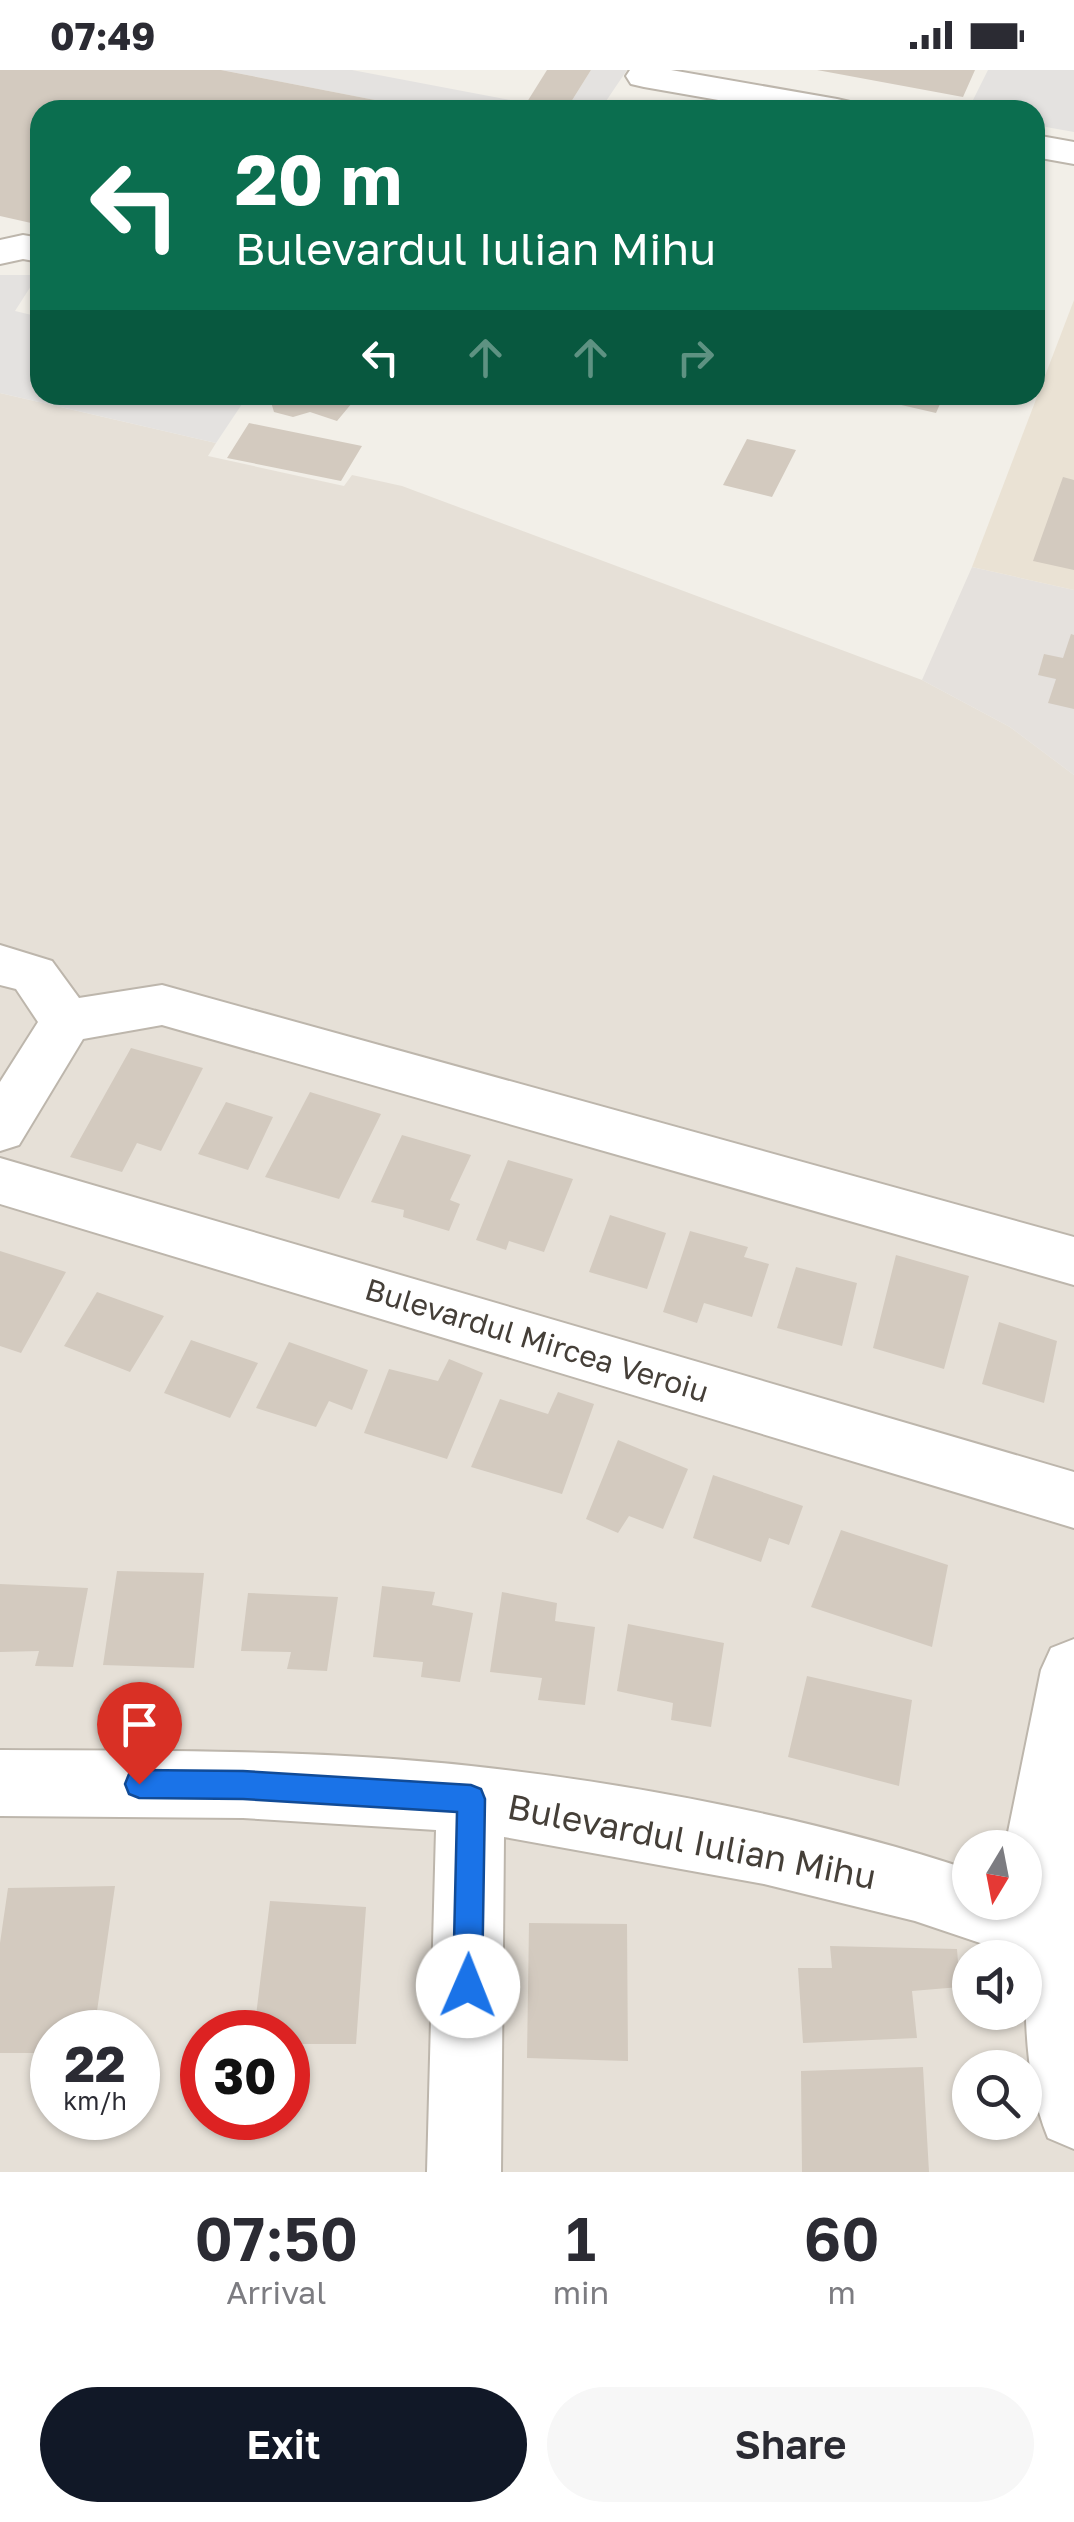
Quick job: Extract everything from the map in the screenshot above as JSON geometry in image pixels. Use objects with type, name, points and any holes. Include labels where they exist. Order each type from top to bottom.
[{"type":"street","points":[[628,100],[646,73],[785,100]]},
{"type":"street","points":[[1045,148],[1074,153]]},
{"type":"street","points":[[0,252],[30,248]]},
{"type":"street","points":[[0,965],[34,976],[66,1021]]},
{"type":"street","points":[[0,1129],[66,1021],[162,1005],[1074,1261]]},
{"type":"street","name":"Bulevardul Mircea Veroiu","points":[[0,1182],[1074,1500]]},
{"type":"street","points":[[1074,1670],[1040,1842],[1064,1937],[1074,2112]]},
{"type":"street","name":"Bulevardul Iulian Mihu","points":[[0,1782],[243,1785],[471,1799],[628,1823],[764,1850],[915,1886],[1064,1937]]},
{"type":"street","points":[[464,2172],[471,1799]]},
{"type":"shaded area","points":[[221,70],[352,70],[510,100],[375,100]]},
{"type":"shaded area","points":[[591,70],[627,70],[607,100],[572,100]]},
{"type":"shaded area","points":[[988,70],[1074,70],[1074,132],[1045,127],[1045,100],[973,100]]},
{"type":"shaded area","points":[[0,275],[30,275],[30,288],[15,311],[30,315],[30,400],[0,393]]},
{"type":"shaded area","points":[[1074,300],[1074,590],[972,567],[1034,405],[1045,405],[1045,376]]},
{"type":"shaded area","points":[[0,393],[30,400],[30,405],[52,405],[216,443],[208,456],[344,486],[352,475],[402,486],[922,680],[1010,727],[1074,775],[1074,2172],[0,2172]]},
{"type":"shaded area","points":[[52,405],[241,405],[216,443]]},
{"type":"shaded area","points":[[972,567],[1074,590],[1074,775],[1010,727],[922,680]]},
{"type":"building","points":[[0,70],[221,70],[375,100],[30,100],[30,223],[0,216]]},
{"type":"building","points":[[547,70],[591,70],[572,100],[528,100]]},
{"type":"building","points":[[817,70],[975,70],[963,97]]},
{"type":"building","points":[[272,405],[350,405],[337,421],[310,412],[293,417],[274,412]]},
{"type":"building","points":[[901,405],[940,405],[936,413]]},
{"type":"building","points":[[249,423],[362,446],[341,481],[227,458]]},
{"type":"building","points":[[747,439],[796,450],[772,497],[723,485]]},
{"type":"building","points":[[1063,477],[1074,480],[1074,570],[1033,561]]},
{"type":"building","points":[[1071,634],[1074,709],[1048,703],[1056,679],[1038,675],[1044,654],[1063,658]]},
{"type":"building","points":[[131,1048],[203,1068],[161,1151],[137,1143],[122,1172],[70,1157]]},
{"type":"building","points":[[310,1092],[381,1114],[339,1199],[265,1177]]},
{"type":"building","points":[[226,1102],[273,1117],[248,1170],[198,1154]]},
{"type":"building","points":[[402,1135],[471,1155],[450,1200],[460,1204],[449,1231],[403,1217],[404,1210],[371,1202]]},
{"type":"building","points":[[508,1160],[573,1179],[544,1252],[509,1241],[506,1250],[476,1240]]},
{"type":"building","points":[[610,1215],[666,1233],[647,1289],[589,1272]]},
{"type":"building","points":[[690,1231],[748,1247],[744,1257],[769,1264],[752,1317],[704,1303],[697,1323],[663,1312]]},
{"type":"building","points":[[0,1251],[66,1272],[21,1353],[0,1346]]},
{"type":"building","points":[[896,1255],[969,1276],[944,1369],[873,1348]]},
{"type":"building","points":[[796,1267],[857,1283],[842,1346],[777,1328]]},
{"type":"building","points":[[97,1292],[164,1316],[130,1372],[64,1346]]},
{"type":"building","points":[[999,1322],[1057,1341],[1044,1403],[982,1384]]},
{"type":"building","points":[[191,1340],[258,1363],[230,1418],[164,1393]]},
{"type":"building","points":[[289,1342],[368,1370],[352,1410],[329,1401],[316,1427],[256,1408]]},
{"type":"building","points":[[449,1359],[483,1373],[447,1459],[364,1433],[389,1369],[438,1381]]},
{"type":"building","points":[[558,1392],[594,1404],[562,1494],[471,1467],[500,1399],[548,1414]]},
{"type":"building","points":[[618,1440],[688,1469],[663,1529],[629,1516],[618,1533],[586,1519]]},
{"type":"building","points":[[713,1475],[803,1506],[789,1545],[769,1538],[761,1562],[693,1538]]},
{"type":"building","points":[[841,1530],[948,1565],[932,1647],[811,1607]]},
{"type":"building","points":[[117,1571],[204,1573],[194,1668],[103,1665]]},
{"type":"building","points":[[0,1584],[88,1588],[73,1667],[35,1666],[39,1651],[0,1652]]},
{"type":"building","points":[[382,1586],[435,1592],[432,1605],[473,1613],[460,1682],[421,1677],[423,1662],[373,1657]]},
{"type":"building","points":[[502,1592],[557,1603],[555,1621],[595,1627],[585,1705],[538,1700],[542,1678],[490,1672]]},
{"type":"building","points":[[248,1593],[338,1597],[327,1671],[287,1669],[291,1652],[241,1651]]},
{"type":"building","points":[[628,1624],[724,1643],[711,1727],[671,1720],[673,1703],[617,1691]]},
{"type":"building","points":[[807,1676],[912,1700],[899,1786],[788,1757]]},
{"type":"building","points":[[115,1886],[97,2010],[30,2010],[30,2053],[0,2053],[0,1943],[8,1888]]},
{"type":"building","points":[[270,1901],[366,1907],[356,2044],[310,2044],[310,2010],[257,2010]]},
{"type":"building","points":[[529,1923],[627,1924],[628,2061],[527,2058]]},
{"type":"building","points":[[830,1946],[952,1949],[952,1988],[912,1991],[917,2038],[803,2043],[798,1968],[832,1968]]},
{"type":"building","points":[[923,2067],[929,2172],[802,2172],[801,2071]]},
{"type":"route","points":[[139,1784],[243,1785],[471,1799],[468,1986]]}]
